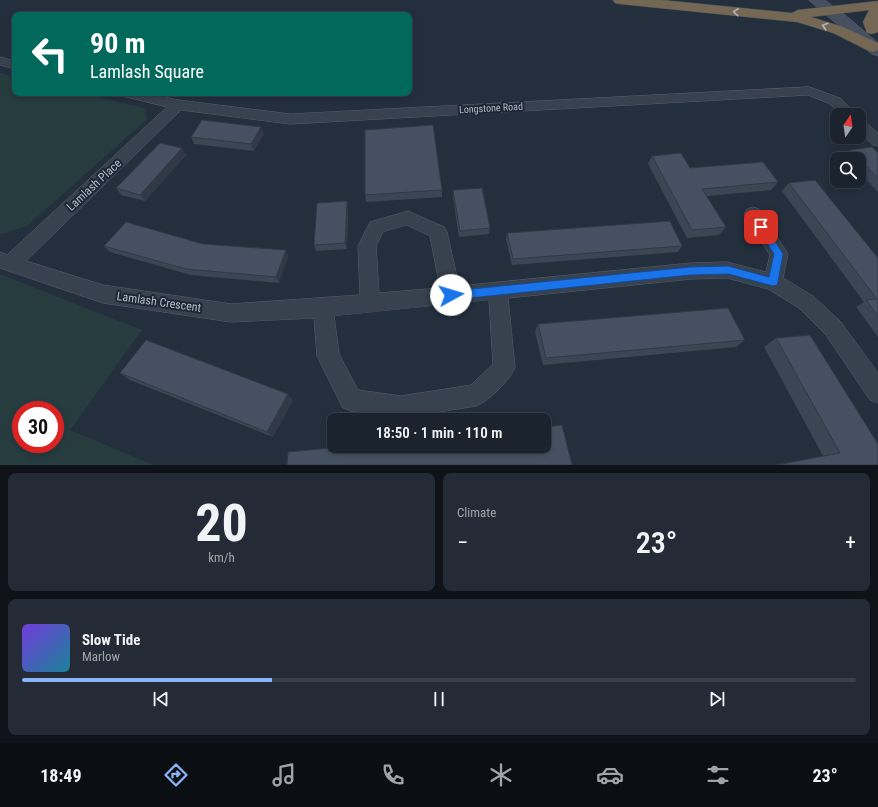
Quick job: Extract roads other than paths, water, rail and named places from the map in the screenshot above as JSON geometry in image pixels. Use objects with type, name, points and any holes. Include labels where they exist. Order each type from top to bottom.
[{"type":"highway","points":[[620,0],[799,18],[875,41]]},
{"type":"highway","points":[[775,15],[836,6],[878,5]]},
{"type":"highway","points":[[875,41],[870,22],[874,12],[878,10]]},
{"type":"main road","points":[[816,0],[836,6],[875,41]]},
{"type":"street","points":[[0,61],[12,64]]},
{"type":"street","name":"Longstone Road","points":[[140,96],[178,106],[290,119],[809,91],[835,101],[842,108]]},
{"type":"street","name":"Lamlash Place","points":[[5,262],[178,106]]},
{"type":"street","points":[[866,130],[878,141]]},
{"type":"street","points":[[753,214],[779,254],[773,282]]},
{"type":"street","points":[[370,303],[367,246],[376,227],[408,218],[438,232],[451,295]]},
{"type":"street","name":"Lamlash Crescent","points":[[5,262],[103,294],[231,313],[323,308],[690,271],[728,270],[773,282],[806,302],[833,328],[878,392]]},
{"type":"street","points":[[323,308],[328,356],[351,400],[401,407],[476,394],[504,368],[498,291]]}]
